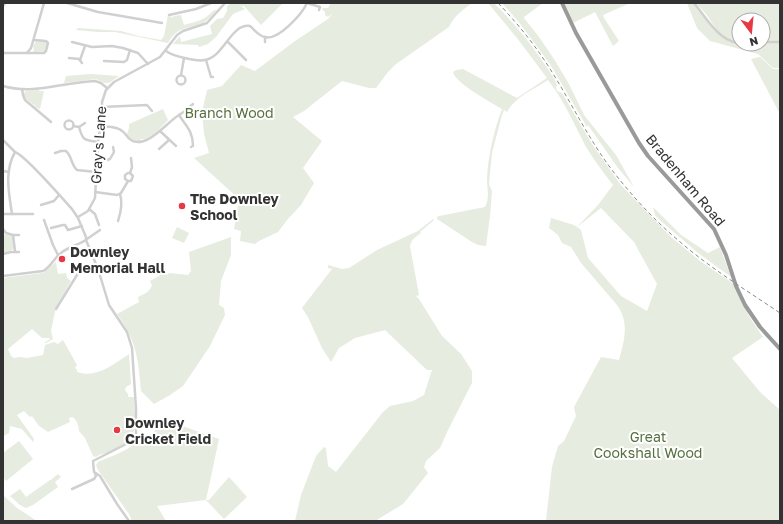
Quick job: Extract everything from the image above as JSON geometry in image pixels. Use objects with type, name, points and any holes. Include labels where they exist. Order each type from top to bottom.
[{"type":"highway","name":"Bradenham Road","points":[[562,3],[576,33],[639,143],[648,156],[714,229],[726,255],[736,286],[745,305],[760,327],[780,349]]},
{"type":"street","points":[[27,52],[32,48],[44,3]]},
{"type":"street","points":[[67,3],[98,12],[162,24]]},
{"type":"street","points":[[171,15],[196,9],[211,3]]},
{"type":"street","points":[[166,51],[172,55],[184,58],[200,61],[206,60],[217,54],[237,29],[250,26],[260,36],[273,37],[301,14],[307,3],[320,7],[319,10]]},
{"type":"street","points":[[694,3],[719,34],[731,41]]},
{"type":"street","name":"Gray's Lane","points":[[90,209],[94,202],[96,160],[103,95],[107,88],[160,57],[166,51],[172,40],[180,33],[207,23],[223,4]]},
{"type":"street","points":[[265,37],[265,42]]},
{"type":"street","points":[[3,52],[44,53],[48,44],[46,41],[34,40]]},
{"type":"street","points":[[72,42],[95,48],[117,47],[130,50],[142,56],[148,64]]},
{"type":"street","points":[[228,42],[246,60]]},
{"type":"street","points":[[82,64],[80,60],[85,46]]},
{"type":"street","points":[[104,61],[126,61],[130,50]]},
{"type":"street","points":[[238,59],[241,55]]},
{"type":"street","points":[[70,58],[80,60]]},
{"type":"street","points":[[181,76],[184,58]]},
{"type":"street","points":[[206,60],[211,77],[213,76]]},
{"type":"street","points":[[3,86],[22,89],[41,89],[95,81],[101,83],[107,88]]},
{"type":"street","points":[[22,89],[22,95],[25,100],[51,122]]},
{"type":"street","points":[[100,126],[120,129],[130,140],[136,142],[148,139],[160,131],[193,104]]},
{"type":"street","points":[[102,107],[147,105],[152,111]]},
{"type":"street","points":[[179,115],[191,128],[193,146]]},
{"type":"street","points":[[73,126],[79,127],[85,123]]},
{"type":"street","points":[[79,127],[83,139],[98,142]]},
{"type":"street","points":[[160,131],[176,146]]},
{"type":"street","points":[[3,140],[20,155],[59,195],[78,218],[96,264],[109,305],[127,332],[131,345],[136,412],[135,438],[114,451],[93,460],[94,472],[96,476],[94,479],[72,489]]},
{"type":"street","points":[[159,149],[169,140]]},
{"type":"street","points":[[96,160],[110,159],[114,152],[113,147]]},
{"type":"street","points":[[55,153],[66,151],[69,153],[74,167],[77,170],[96,172]]},
{"type":"street","points":[[12,214],[9,172],[15,152]]},
{"type":"street","points":[[128,181],[125,178],[125,175],[130,173],[132,167],[131,158]]},
{"type":"street","points":[[3,171],[9,172]]},
{"type":"street","points":[[118,221],[121,208],[120,194],[128,181],[133,179],[133,176],[130,173]]},
{"type":"street","points":[[95,192],[120,194]]},
{"type":"street","points":[[43,205],[54,201],[59,195]]},
{"type":"street","points":[[78,218],[90,209],[95,214],[99,225]]},
{"type":"street","points":[[3,214],[33,214]]},
{"type":"street","points":[[44,220],[53,246],[58,255]]},
{"type":"street","points":[[51,228],[65,225],[68,230],[70,230],[82,226]]},
{"type":"street","points":[[3,230],[7,234],[19,235]]},
{"type":"street","points":[[3,276],[43,272],[58,255],[100,230]]},
{"type":"street","points":[[3,254],[17,251],[13,235]]},
{"type":"street","points":[[56,310],[77,275],[82,270],[96,264]]},
{"type":"street","points":[[94,472],[100,476],[129,521]]},
{"type":"green space","points":[[231,3],[283,3],[261,25],[244,6],[241,6],[245,9],[233,14],[216,37],[208,44],[199,47],[198,45],[173,44],[180,36],[181,42],[212,34],[210,26],[217,19],[223,18],[227,11],[227,6]]},
{"type":"green space","name":"Branch Wood","points":[[331,3],[472,3],[456,17],[449,27],[396,64],[376,88],[369,88],[342,81],[304,111],[293,117],[322,141],[303,168],[314,183],[301,205],[278,232],[255,244],[240,241],[241,231],[234,229],[239,199],[194,158],[209,153],[204,134],[202,112],[207,90],[222,86],[241,65],[255,71],[295,41],[328,19],[333,13],[328,17],[322,9],[328,8]]},
{"type":"green space","name":"Great Cookshall Wood","points":[[488,3],[494,3],[534,49],[555,80],[557,91],[562,93],[592,144],[620,184],[671,237],[700,261],[734,284],[749,316],[763,337],[732,358],[760,392],[780,410],[780,521],[546,521],[552,467],[558,446],[564,441],[576,416],[574,407],[601,357],[619,360],[625,332],[624,319],[617,305],[581,263],[571,247],[562,243],[558,235],[549,228],[551,218],[577,227],[598,205],[613,185],[586,147],[564,104],[548,80],[520,98],[510,107],[507,112],[504,110],[502,115],[492,153],[489,184],[492,191],[486,246],[478,245],[472,242],[437,219],[439,216],[485,207],[487,204],[487,179],[490,152],[502,109],[460,82],[455,77],[453,72],[463,69],[517,98],[547,78]],"holes":[[[601,208],[634,242],[657,284],[647,311],[621,296],[588,258],[581,230],[577,227]]]},
{"type":"green space","points":[[502,3],[543,3],[524,18],[554,59],[569,84],[584,115],[616,155],[634,187],[618,168],[588,125],[587,127],[550,64],[518,21]]},
{"type":"green space","points":[[564,3],[630,3],[603,15],[619,41],[613,46],[595,12],[573,23]]},
{"type":"green space","points":[[687,3],[694,3],[721,36],[706,14],[696,3],[780,3],[780,68],[773,68],[758,54],[751,52],[771,52],[771,12],[731,12],[731,47],[710,41],[697,28]]},
{"type":"green space","points":[[217,9],[206,21],[201,24],[176,33],[168,43],[115,32],[76,30],[78,28],[121,31],[161,40],[164,36],[168,15],[172,18],[174,16],[181,15],[184,25],[201,20]]},
{"type":"green space","points":[[36,41],[46,42],[47,44],[45,51],[34,52],[33,46]]},
{"type":"green space","points":[[760,57],[773,69],[780,69],[780,114],[751,59]]},
{"type":"green space","points":[[91,74],[119,76],[109,83],[96,79],[64,83],[66,76]]},
{"type":"green space","points":[[39,90],[41,94],[40,91],[44,91],[40,109],[34,106],[37,105],[34,105],[24,97],[24,93],[26,91]]},
{"type":"green space","points":[[163,109],[168,120],[155,133],[148,138],[140,139],[140,141],[134,140],[128,136],[129,124]]},
{"type":"green space","points":[[653,207],[681,235],[708,253],[720,247],[731,277],[697,252],[661,221],[655,215]]},
{"type":"green space","points":[[433,219],[434,220],[414,238],[410,246],[419,295],[416,296],[442,336],[461,354],[472,371],[472,383],[440,448],[426,461],[424,467],[428,473],[403,504],[375,521],[295,521],[301,495],[316,456],[324,447],[326,448],[328,466],[336,472],[383,412],[390,406],[413,401],[424,395],[432,370],[427,370],[385,330],[355,338],[339,348],[331,362],[322,348],[308,317],[302,308],[332,269],[328,268],[328,265],[342,269],[349,268],[377,250],[418,231]]},
{"type":"green space","points":[[177,227],[189,233],[184,243],[172,238]]},
{"type":"green space","points":[[3,234],[12,236],[14,248],[3,253]]},
{"type":"green space","points":[[231,237],[231,255],[221,281],[219,305],[224,308],[225,315],[210,346],[183,386],[154,404],[141,391],[139,369],[133,342],[117,314],[139,302],[138,297],[150,289],[152,285],[150,281],[166,272],[167,275],[169,273],[188,275],[191,271],[189,252]]},
{"type":"green space","points":[[56,262],[58,274],[66,273],[67,278],[71,281],[56,307],[51,331],[53,339],[44,343],[50,339],[42,338],[32,329],[8,349],[11,356],[14,358],[27,358],[43,355],[45,345],[54,342],[58,344],[63,340],[77,365],[75,368],[77,372],[84,374],[98,372],[129,354],[131,384],[126,387],[125,390],[128,397],[134,397],[134,431],[127,442],[120,447],[96,457],[93,456],[85,438],[79,431],[76,421],[72,417],[69,418],[70,422],[48,432],[39,426],[32,416],[30,417],[24,411],[17,415],[34,439],[33,442],[22,429],[10,426],[9,433],[3,436],[3,278],[43,273]]},
{"type":"green space","points":[[174,423],[219,439],[206,500],[157,506],[166,521],[131,521],[129,514],[96,465],[98,462],[132,446],[140,438],[144,438],[144,435],[152,436],[158,425]]},
{"type":"green space","points":[[19,441],[33,459],[6,481],[3,477],[3,453]]},
{"type":"green space","points":[[58,474],[61,477],[55,482],[58,487],[33,505],[26,508],[10,496],[20,489],[26,497]]},
{"type":"green space","points":[[229,477],[247,497],[224,519],[206,500],[209,500]]},
{"type":"green space","points":[[3,495],[17,508],[37,521],[3,521]]},
{"type":"railway","points":[[498,3],[536,48],[555,77],[596,148],[635,198],[661,225],[691,251],[780,313]]},
{"type":"place","name":"The Downley School","points":[[182,206]]},
{"type":"place","name":"Downley Memorial Hall","points":[[62,259]]},
{"type":"place","name":"Downley Cricket Field","points":[[117,430]]}]
